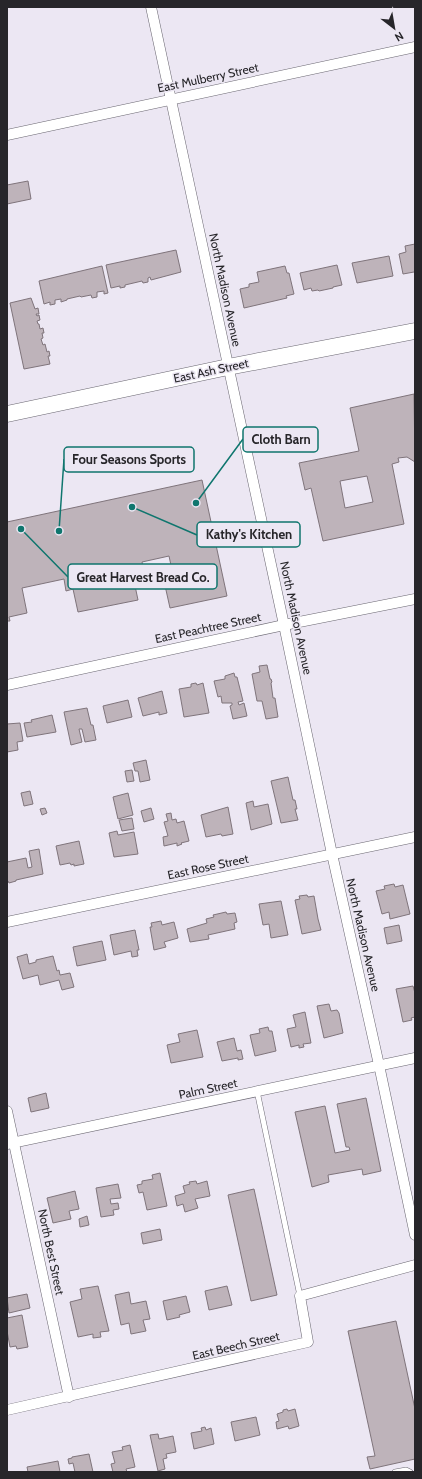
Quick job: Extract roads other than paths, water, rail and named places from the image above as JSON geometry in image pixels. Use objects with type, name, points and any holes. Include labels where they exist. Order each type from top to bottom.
[{"type":"main road","name":"East Ash Street","points":[[7,414],[228,367],[415,331]]},
{"type":"street","name":"North Madison Avenue","points":[[151,7],[415,1235]]},
{"type":"street","name":"East Mulberry Street","points":[[7,135],[415,47]]},
{"type":"street","name":"East Peachtree Street","points":[[7,686],[284,625],[415,599]]},
{"type":"street","name":"East Rose Street","points":[[7,922],[415,836]]},
{"type":"street","name":"Palm Street","points":[[10,1144],[415,1058]]},
{"type":"street","name":"North Best Street","points":[[7,1111],[10,1144],[69,1397]]},
{"type":"street","points":[[300,1296],[415,1265]]},
{"type":"street","name":"East Beech Street","points":[[7,1410],[308,1342],[300,1296]]},
{"type":"lane","points":[[257,1092],[300,1296]]},
{"type":"lane","points":[[395,1472],[406,1470],[410,1472]]},
{"type":"place","name":"Cloth Barn","points":[[196,503]]},
{"type":"place","name":"Kathy's Kitchen","points":[[132,507]]},
{"type":"place","name":"Great Harvest Bread Co.","points":[[21,529]]},
{"type":"place","name":"Four Seasons Sports","points":[[59,531]]}]
